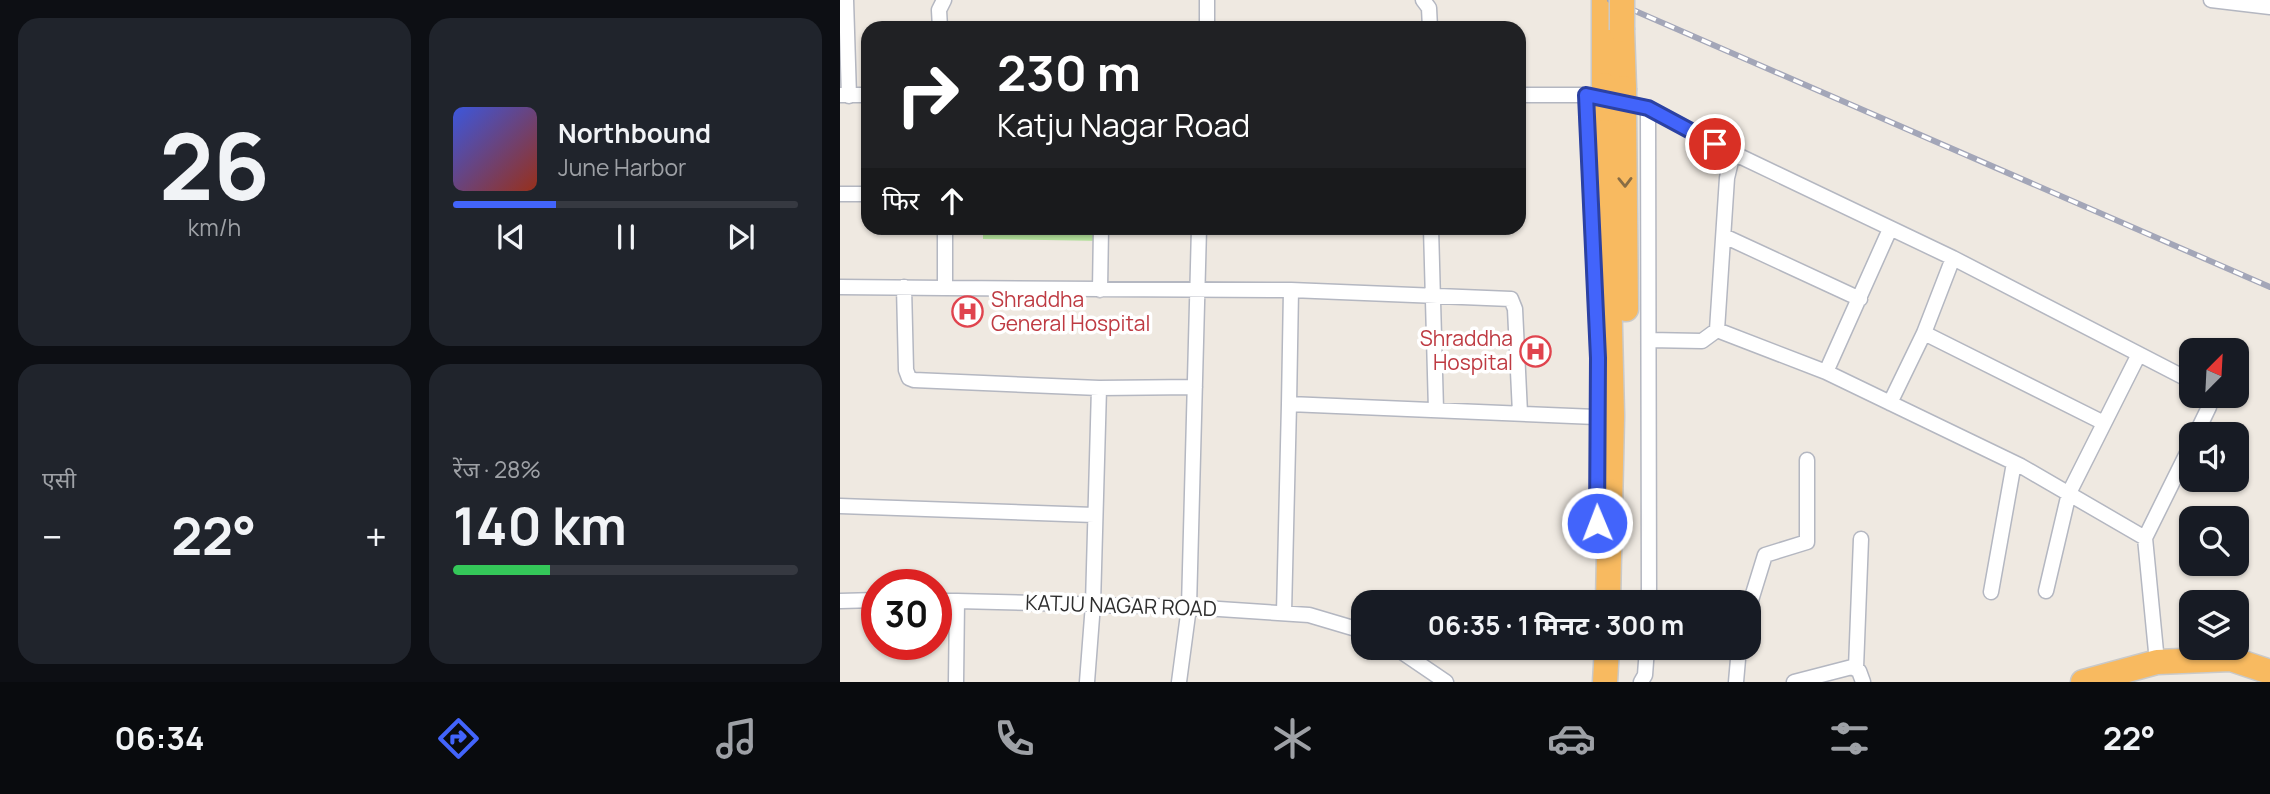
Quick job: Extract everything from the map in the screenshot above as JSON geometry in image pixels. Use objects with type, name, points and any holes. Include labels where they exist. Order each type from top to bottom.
[{"type":"highway","points":[[1604,0],[1613,30]]},
{"type":"highway","points":[[1608,590],[1612,416],[1609,98],[1613,30],[1622,0]]},
{"type":"highway","points":[[1609,98],[1624,590]]},
{"type":"highway","points":[[2083,682],[2157,662],[2231,659],[2270,672]]},
{"type":"highway","points":[[1603,682],[1605,660]]},
{"type":"highway","points":[[1621,682],[1622,660]]},
{"type":"highway","points":[[2114,682],[2159,671],[2241,674],[2265,682]]},
{"type":"street","points":[[940,21],[939,10],[944,0]]},
{"type":"street","points":[[1206,21],[1207,0]]},
{"type":"street","points":[[1423,0],[1429,8],[1430,21]]},
{"type":"street","points":[[2211,0],[2270,7]]},
{"type":"street","points":[[844,2],[845,95]]},
{"type":"street","points":[[1526,95],[1609,98],[1648,108],[1733,153],[1953,258],[2179,375]]},
{"type":"street","points":[[1598,590],[1596,417],[1609,98]]},
{"type":"street","points":[[1648,108],[1649,590]]},
{"type":"street","points":[[1649,340],[1702,341],[1717,330],[1727,178],[1733,153]]},
{"type":"street","points":[[840,194],[861,194]]},
{"type":"street","points":[[1826,372],[1890,229]]},
{"type":"street","points":[[945,235],[945,288]]},
{"type":"street","points":[[1100,290],[1101,235]]},
{"type":"street","points":[[1178,682],[1189,607],[1199,235]]},
{"type":"street","points":[[1430,235],[1436,410]]},
{"type":"street","points":[[1724,236],[1860,299]]},
{"type":"street","points":[[1890,403],[1924,333],[1953,258]]},
{"type":"street","points":[[840,287],[1290,290],[1511,299],[1515,309],[1520,413]]},
{"type":"street","points":[[904,287],[906,370],[909,378],[921,382],[1098,388],[1195,387]]},
{"type":"street","points":[[1284,613],[1290,290]]},
{"type":"street","points":[[1717,330],[1826,372],[2014,463],[2145,538]]},
{"type":"street","points":[[1924,333],[2104,423]]},
{"type":"street","points":[[2046,591],[2069,493],[2139,354]]},
{"type":"street","points":[[1087,682],[1093,604],[1098,388]]},
{"type":"street","points":[[1289,404],[1596,417]]},
{"type":"street","points":[[1754,590],[1765,555],[1807,542],[1807,460]]},
{"type":"street","points":[[1991,592],[2014,463]]},
{"type":"street","points":[[2157,662],[2145,538],[2179,469]]},
{"type":"street","points":[[840,506],[1094,515]]},
{"type":"street","points":[[1861,539],[1856,668],[1863,682]]},
{"type":"street","points":[[840,601],[861,600]]},
{"type":"street","name":"KATJU NAGAR ROAD","points":[[952,601],[1189,607],[1284,613],[1309,615],[1351,627]]},
{"type":"street","points":[[956,682],[957,601]]},
{"type":"street","points":[[1414,660],[1446,682]]},
{"type":"street","points":[[1600,660],[1603,682]]},
{"type":"street","points":[[1641,682],[1645,675],[1646,660]]},
{"type":"street","points":[[1735,682],[1738,660]]},
{"type":"street","points":[[1794,682],[1856,668]]},
{"type":"green space","points":[[983,235],[1104,235],[1104,241],[983,239]]},
{"type":"railway","points":[[1610,0],[2270,287]]},
{"type":"place","name":"Shraddha General Hospital","points":[[968,312]]},
{"type":"place","name":"Shraddha Hospital","points":[[1536,351]]},
{"type":"route","points":[[1597,523],[1598,358],[1586,95],[1648,108],[1715,144]]}]
